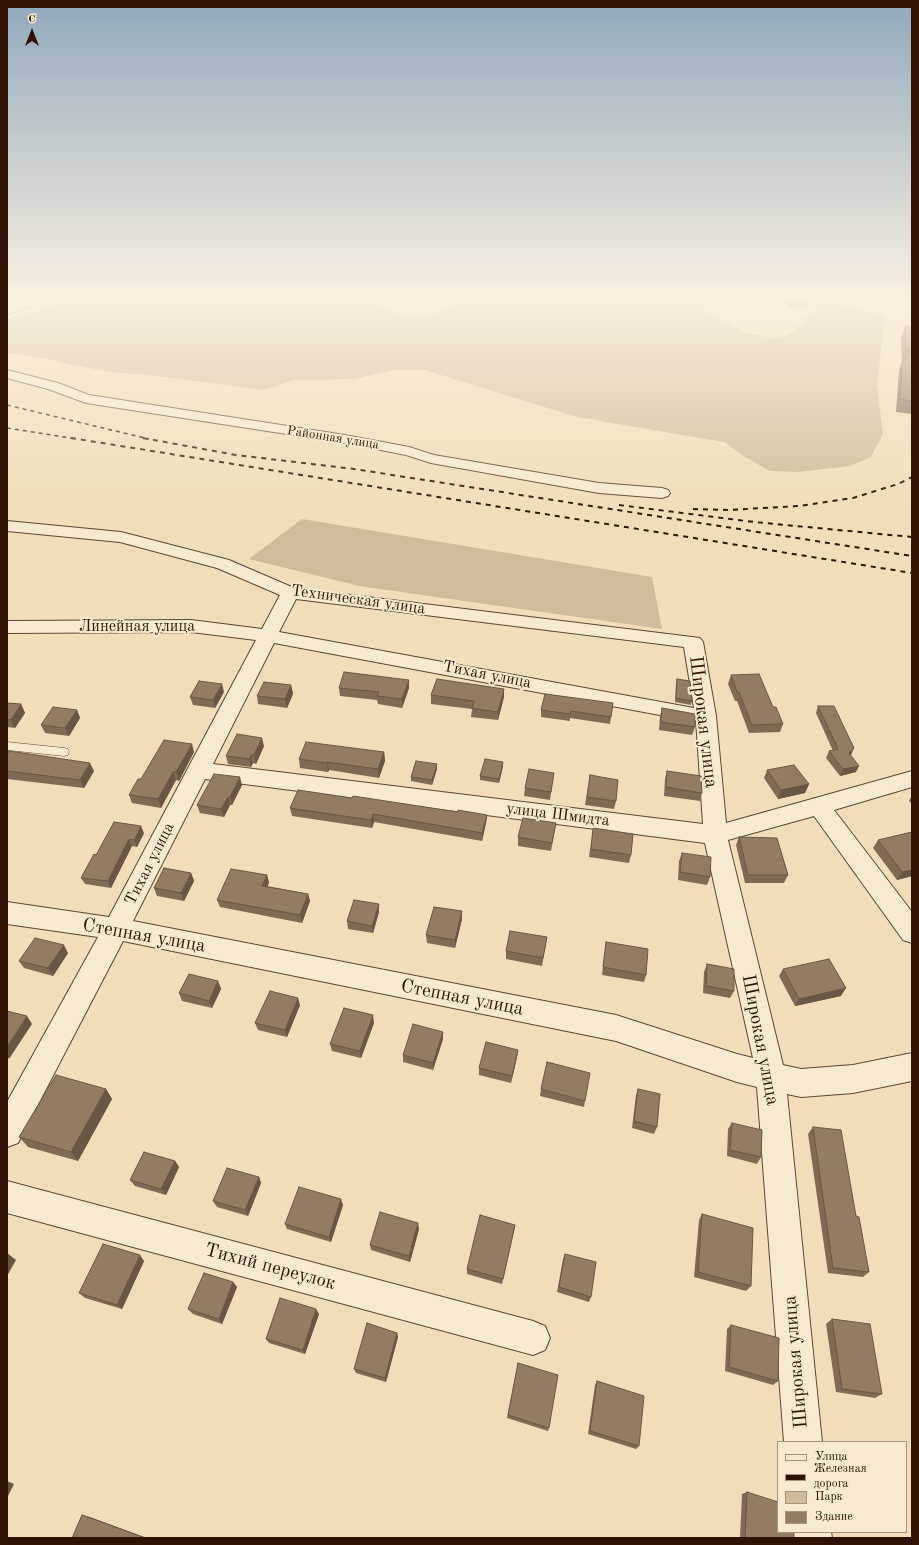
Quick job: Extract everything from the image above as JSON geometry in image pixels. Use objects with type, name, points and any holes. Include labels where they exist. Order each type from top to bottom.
[{"type":"street","name":"Районная улица","points":[[7,374],[53,386],[86,399],[345,439],[409,451],[431,459],[600,488],[662,493]]},
{"type":"street","name":"Техническая улица","points":[[7,526],[120,537],[223,564],[290,593],[693,642]]},
{"type":"street","name":"Тихая улица","points":[[7,1132],[116,929],[290,593]]},
{"type":"street","name":"Линейная улица","points":[[7,627],[191,626],[267,636]]},
{"type":"street","name":"Тихая улица","points":[[267,636],[419,662],[706,716]]},
{"type":"street","name":"Широкая улица","points":[[693,642],[706,716],[715,835],[771,1076],[803,1441]]},
{"type":"street","name":"улица Шмидта","points":[[198,770],[715,835],[912,779]]},
{"type":"street","points":[[819,806],[912,932]]},
{"type":"street","name":"Степная улица","points":[[7,913],[116,929],[616,1028],[738,1068],[801,1083],[853,1079],[912,1067]]},
{"type":"street","name":"Тихий переулок","points":[[7,1197],[533,1338]]},
{"type":"lane","points":[[7,746],[64,752]]},
{"type":"green space","points":[[95,369],[879,369],[877,386],[883,434],[871,457],[850,466],[799,472],[770,471],[745,457],[724,442],[577,417],[425,370],[395,370],[353,379],[294,380],[263,390],[157,376],[110,372]]},
{"type":"green space","points":[[302,519],[652,577],[662,629],[359,586],[249,559]]},
{"type":"building","points":[[902,369],[912,369],[912,401],[900,399]]},
{"type":"building","points":[[344,672],[409,680],[402,699],[377,696],[379,692],[339,688]]},
{"type":"building","points":[[759,674],[773,707],[776,707],[783,724],[752,725],[731,675]]},
{"type":"building","points":[[437,679],[504,689],[498,712],[472,708],[474,701],[431,695]]},
{"type":"building","points":[[677,679],[690,681],[692,701],[676,698]]},
{"type":"building","points":[[199,681],[222,684],[213,700],[190,697]]},
{"type":"building","points":[[264,682],[291,685],[285,699],[257,696]]},
{"type":"building","points":[[545,694],[613,703],[611,717],[571,711],[570,714],[541,710]]},
{"type":"building","points":[[7,703],[21,704],[11,720],[7,719]]},
{"type":"building","points":[[818,706],[834,706],[854,748],[849,753],[859,766],[843,769],[829,751],[838,749]]},
{"type":"building","points":[[53,707],[77,710],[65,728],[41,725]]},
{"type":"building","points":[[662,708],[695,714],[695,727],[661,722]]},
{"type":"building","points":[[237,734],[262,738],[254,755],[251,755],[249,759],[226,756]]},
{"type":"building","points":[[164,740],[192,744],[176,772],[173,772],[158,799],[129,795],[138,779],[141,779]]},
{"type":"building","points":[[306,742],[384,752],[378,769],[299,759]]},
{"type":"building","points":[[9,751],[90,763],[80,780],[7,771],[7,754]]},
{"type":"building","points":[[485,759],[503,762],[499,779],[480,776]]},
{"type":"building","points":[[416,761],[437,764],[432,780],[411,777]]},
{"type":"building","points":[[794,765],[809,784],[781,790],[767,770]]},
{"type":"building","points":[[529,769],[554,773],[551,792],[525,788]]},
{"type":"building","points":[[667,771],[701,776],[702,793],[666,787]]},
{"type":"building","points":[[214,774],[240,777],[230,797],[228,797],[221,809],[197,805]]},
{"type":"building","points":[[590,775],[618,780],[616,801],[587,797]]},
{"type":"building","points":[[298,790],[352,798],[353,796],[487,815],[482,833],[373,814],[371,820],[290,808]]},
{"type":"building","points":[[523,818],[556,823],[552,843],[518,837]]},
{"type":"building","points":[[114,822],[141,826],[134,840],[129,839],[108,881],[81,878],[94,854],[96,855]]},
{"type":"building","points":[[593,828],[633,834],[631,855],[591,849]]},
{"type":"building","points":[[912,832],[912,870],[902,872],[878,840]]},
{"type":"building","points":[[739,837],[777,838],[788,875],[748,875]]},
{"type":"building","points":[[682,853],[711,857],[710,877],[680,872]]},
{"type":"building","points":[[164,868],[191,873],[181,893],[154,888]]},
{"type":"building","points":[[231,869],[267,875],[262,886],[308,894],[300,915],[217,900]]},
{"type":"building","points":[[354,900],[379,904],[372,926],[347,921]]},
{"type":"building","points":[[434,907],[462,911],[455,940],[426,935]]},
{"type":"building","points":[[510,931],[547,937],[543,958],[506,951]]},
{"type":"building","points":[[35,938],[64,945],[48,968],[19,961]]},
{"type":"building","points":[[606,942],[648,949],[646,975],[603,967]]},
{"type":"building","points":[[829,959],[846,988],[799,999],[783,969]]},
{"type":"building","points":[[707,964],[734,969],[734,991],[706,986]]},
{"type":"building","points":[[189,974],[218,981],[209,1001],[179,993]]},
{"type":"building","points":[[270,991],[298,998],[285,1030],[255,1023]]},
{"type":"building","points":[[344,1008],[373,1015],[360,1051],[330,1044]]},
{"type":"building","points":[[7,1011],[27,1016],[7,1047]]},
{"type":"building","points":[[413,1024],[443,1032],[433,1063],[403,1055]]},
{"type":"building","points":[[486,1042],[518,1050],[512,1076],[479,1068]]},
{"type":"building","points":[[547,1062],[590,1073],[585,1101],[541,1089]]},
{"type":"building","points":[[56,1075],[106,1089],[71,1152],[19,1137]]},
{"type":"building","points":[[638,1089],[660,1094],[657,1127],[634,1121]]},
{"type":"building","points":[[732,1123],[762,1130],[761,1157],[730,1150]]},
{"type":"building","points":[[813,1127],[841,1130],[856,1216],[859,1217],[869,1272],[833,1268]]},
{"type":"building","points":[[144,1152],[175,1161],[161,1189],[130,1180]]},
{"type":"building","points":[[227,1168],[259,1177],[245,1210],[213,1201]]},
{"type":"building","points":[[299,1187],[341,1199],[329,1237],[285,1224]]},
{"type":"building","points":[[380,1212],[418,1223],[409,1256],[370,1245]]},
{"type":"building","points":[[702,1214],[753,1228],[751,1286],[698,1272]]},
{"type":"building","points":[[480,1215],[515,1225],[503,1279],[467,1269]]},
{"type":"building","points":[[103,1244],[140,1255],[117,1305],[79,1293]]},
{"type":"building","points":[[565,1254],[596,1262],[591,1297],[559,1287]]},
{"type":"building","points":[[204,1273],[233,1282],[219,1319],[188,1309]]},
{"type":"building","points":[[280,1298],[316,1309],[303,1350],[266,1339]]},
{"type":"building","points":[[832,1319],[870,1324],[882,1394],[842,1389]]},
{"type":"building","points":[[367,1323],[397,1333],[385,1378],[354,1369]]},
{"type":"building","points":[[731,1325],[779,1338],[778,1381],[729,1367]]},
{"type":"building","points":[[518,1363],[558,1375],[549,1428],[508,1415]]},
{"type":"building","points":[[597,1381],[644,1396],[639,1446],[590,1431]]},
{"type":"building","points":[[747,1492],[777,1502],[777,1533],[794,1533],[794,1538],[745,1538]]},
{"type":"building","points":[[82,1515],[145,1538],[72,1538]]},
{"type":"railway","points":[[7,405],[149,439]]},
{"type":"railway","points":[[7,428],[77,439]]},
{"type":"railway","points":[[71,438],[912,573]]},
{"type":"railway","points":[[143,438],[236,455],[354,469],[912,556]]},
{"type":"railway","points":[[693,509],[728,510],[799,506],[853,498],[898,484],[912,477]]},
{"type":"railway","points":[[619,505],[754,522],[912,537]]}]
